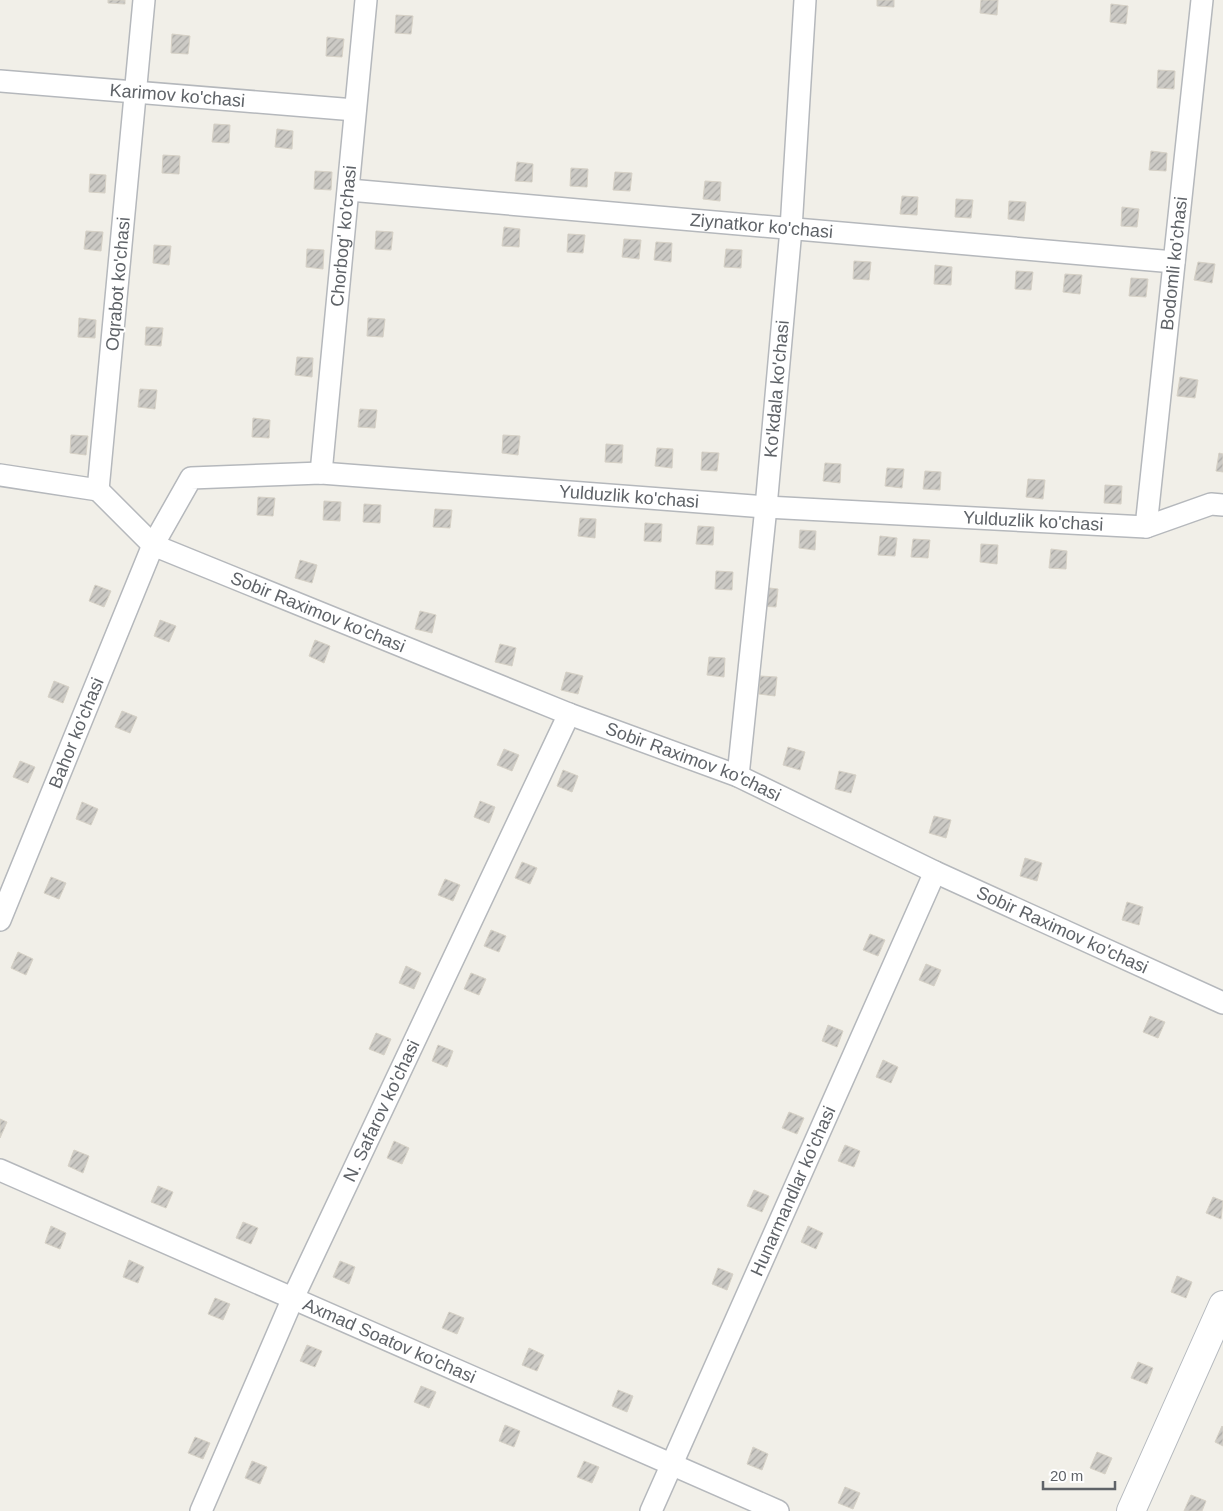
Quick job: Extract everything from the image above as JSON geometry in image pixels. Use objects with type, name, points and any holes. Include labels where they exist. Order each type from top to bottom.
[{"type":"main road","points":[[1131,1511],[1223,1305]]},
{"type":"street","name":"Oqrabot ko'chasi","points":[[98,490],[144,0]]},
{"type":"street","name":"Chorbog' ko'chasi","points":[[321,473],[366,0]]},
{"type":"street","name":"Ko'kdala ko'chasi","points":[[738,776],[766,507],[791,229],[805,0]]},
{"type":"street","name":"Bodomli ko'chasi","points":[[1146,527],[1202,0]]},
{"type":"street","name":"Karimov ko'chasi","points":[[0,81],[355,110]]},
{"type":"street","name":"Ziynatkor ko'chasi","points":[[349,190],[1174,262]]},
{"type":"street","name":"Yulduzlik ko'chasi","points":[[153,545],[191,478],[321,473],[766,507],[1146,527]]},
{"type":"street","points":[[0,475],[98,490],[153,545]]},
{"type":"street","points":[[1146,527],[1211,504],[1223,506]]},
{"type":"street","name":"Sobir Raximov ko'chasi","points":[[153,545],[569,714],[738,776],[936,872],[1223,1003]]},
{"type":"street","name":"Bahor ko'chasi","points":[[0,920],[153,545]]},
{"type":"street","name":"N. Safarov ko'chasi","points":[[201,1511],[293,1298],[569,714]]},
{"type":"street","name":"Hunarmandlar ko'chasi","points":[[651,1511],[936,872]]},
{"type":"street","name":"Axmad Soatov ko'chasi","points":[[0,1170],[778,1511]]},
{"type":"building","points":[[108,0],[125,0],[125,4],[108,3]]},
{"type":"building","points":[[877,0],[894,0],[894,7],[877,6]]},
{"type":"building","points":[[981,0],[998,0],[997,15],[980,13]]},
{"type":"building","points":[[1111,4],[1128,6],[1126,24],[1110,22]]},
{"type":"building","points":[[396,15],[413,16],[411,34],[395,33]]},
{"type":"building","points":[[172,34],[190,36],[188,54],[171,53]]},
{"type":"building","points":[[327,37],[344,39],[342,57],[326,56]]},
{"type":"building","points":[[1158,70],[1175,71],[1174,89],[1157,88]]},
{"type":"building","points":[[214,124],[230,125],[229,143],[212,142]]},
{"type":"building","points":[[277,129],[293,131],[292,149],[275,147]]},
{"type":"building","points":[[1151,151],[1167,153],[1166,171],[1149,170]]},
{"type":"building","points":[[163,155],[180,156],[179,174],[162,173]]},
{"type":"building","points":[[517,162],[533,164],[532,182],[515,181]]},
{"type":"building","points":[[571,168],[588,169],[587,187],[570,186]]},
{"type":"building","points":[[315,171],[332,172],[331,190],[314,189]]},
{"type":"building","points":[[615,172],[632,173],[630,191],[613,190]]},
{"type":"building","points":[[90,174],[106,175],[105,193],[89,192]]},
{"type":"building","points":[[705,181],[721,182],[720,201],[703,199]]},
{"type":"building","points":[[902,196],[918,197],[917,215],[900,214]]},
{"type":"building","points":[[956,199],[973,200],[971,218],[955,217]]},
{"type":"building","points":[[1009,201],[1026,202],[1024,221],[1008,219]]},
{"type":"building","points":[[1122,207],[1139,209],[1137,227],[1121,226]]},
{"type":"building","points":[[504,227],[520,229],[519,247],[502,246]]},
{"type":"building","points":[[86,231],[103,232],[101,251],[84,249]]},
{"type":"building","points":[[376,231],[393,232],[391,250],[375,249]]},
{"type":"building","points":[[568,234],[585,235],[583,253],[567,252]]},
{"type":"building","points":[[624,239],[641,240],[639,259],[622,257]]},
{"type":"building","points":[[656,242],[672,243],[671,262],[654,260]]},
{"type":"building","points":[[154,245],[171,246],[169,265],[153,263]]},
{"type":"building","points":[[307,249],[324,250],[323,269],[306,267]]},
{"type":"building","points":[[726,249],[742,250],[741,268],[724,267]]},
{"type":"building","points":[[854,261],[871,262],[869,280],[853,279]]},
{"type":"building","points":[[1198,262],[1215,264],[1212,283],[1194,280]]},
{"type":"building","points":[[935,265],[952,267],[951,285],[934,284]]},
{"type":"building","points":[[1016,271],[1033,272],[1031,290],[1015,289]]},
{"type":"building","points":[[1065,274],[1082,275],[1080,294],[1063,292]]},
{"type":"building","points":[[1131,278],[1148,279],[1146,297],[1129,296]]},
{"type":"building","points":[[79,318],[96,320],[95,338],[78,337]]},
{"type":"building","points":[[368,318],[385,319],[383,337],[367,336]]},
{"type":"building","points":[[146,327],[163,328],[161,346],[145,345]]},
{"type":"building","points":[[297,357],[313,358],[312,377],[295,375]]},
{"type":"building","points":[[1180,377],[1198,380],[1195,398],[1177,396]]},
{"type":"building","points":[[140,389],[157,390],[155,409],[138,407]]},
{"type":"building","points":[[360,409],[377,410],[375,428],[358,427]]},
{"type":"building","points":[[253,418],[270,420],[269,438],[252,437]]},
{"type":"building","points":[[71,435],[88,436],[86,455],[70,453]]},
{"type":"building","points":[[503,435],[520,436],[518,455],[502,453]]},
{"type":"building","points":[[606,444],[623,445],[622,463],[605,462]]},
{"type":"building","points":[[657,448],[673,449],[672,468],[655,466]]},
{"type":"building","points":[[702,452],[719,453],[717,471],[701,470]]},
{"type":"building","points":[[1219,453],[1223,454],[1223,472],[1216,471]]},
{"type":"building","points":[[825,463],[841,464],[840,483],[823,481]]},
{"type":"building","points":[[887,468],[904,469],[902,488],[885,486]]},
{"type":"building","points":[[925,471],[941,472],[940,490],[923,489]]},
{"type":"building","points":[[1028,479],[1045,480],[1043,499],[1026,497]]},
{"type":"building","points":[[1105,485],[1122,486],[1121,504],[1104,503]]},
{"type":"building","points":[[258,497],[275,498],[273,516],[257,515]]},
{"type":"building","points":[[324,501],[341,502],[340,521],[323,520]]},
{"type":"building","points":[[364,504],[381,505],[380,523],[363,522]]},
{"type":"building","points":[[435,509],[452,510],[450,528],[433,527]]},
{"type":"building","points":[[580,518],[596,519],[595,538],[578,536]]},
{"type":"building","points":[[645,523],[662,524],[661,542],[644,541]]},
{"type":"building","points":[[698,526],[714,527],[713,545],[696,544]]},
{"type":"building","points":[[800,530],[816,531],[815,550],[799,548]]},
{"type":"building","points":[[880,536],[897,538],[895,556],[878,555]]},
{"type":"building","points":[[913,539],[930,540],[928,558],[911,557]]},
{"type":"building","points":[[981,544],[998,545],[997,564],[980,562]]},
{"type":"building","points":[[1051,549],[1067,551],[1066,569],[1049,568]]},
{"type":"building","points":[[300,560],[317,565],[312,583],[295,578]]},
{"type":"building","points":[[716,571],[733,572],[732,590],[715,589]]},
{"type":"building","points":[[95,585],[111,591],[104,607],[89,601]]},
{"type":"building","points":[[761,587],[778,589],[776,607],[760,606]]},
{"type":"building","points":[[420,611],[436,615],[432,633],[415,629]]},
{"type":"building","points":[[160,620],[176,626],[169,642],[154,636]]},
{"type":"building","points":[[315,640],[330,646],[324,663],[309,656]]},
{"type":"building","points":[[500,644],[516,648],[512,666],[495,662]]},
{"type":"building","points":[[709,657],[725,658],[724,677],[707,675]]},
{"type":"building","points":[[566,672],[583,676],[578,694],[561,690]]},
{"type":"building","points":[[760,676],[777,677],[775,696],[759,694]]},
{"type":"building","points":[[54,681],[69,687],[63,703],[48,697]]},
{"type":"building","points":[[122,711],[137,717],[130,733],[115,727]]},
{"type":"building","points":[[788,747],[805,752],[800,770],[783,765]]},
{"type":"building","points":[[504,749],[519,755],[512,771],[497,765]]},
{"type":"building","points":[[20,761],[35,767],[28,783],[13,777]]},
{"type":"building","points":[[563,770],[578,776],[572,792],[557,786]]},
{"type":"building","points":[[839,771],[856,775],[851,793],[835,789]]},
{"type":"building","points":[[480,801],[495,807],[489,823],[474,817]]},
{"type":"building","points":[[82,802],[98,809],[91,825],[76,819]]},
{"type":"building","points":[[934,816],[951,820],[946,838],[929,833]]},
{"type":"building","points":[[1025,858],[1042,863],[1037,881],[1020,876]]},
{"type":"building","points":[[522,862],[537,868],[530,884],[515,878]]},
{"type":"building","points":[[51,877],[66,883],[59,899],[44,893]]},
{"type":"building","points":[[445,879],[460,885],[453,901],[438,895]]},
{"type":"building","points":[[1127,902],[1143,907],[1139,925],[1122,920]]},
{"type":"building","points":[[491,930],[506,936],[499,952],[484,946]]},
{"type":"building","points":[[870,934],[885,940],[878,956],[863,950]]},
{"type":"building","points":[[18,952],[33,959],[26,975],[11,968]]},
{"type":"building","points":[[926,964],[941,970],[934,986],[919,980]]},
{"type":"building","points":[[406,966],[421,973],[414,989],[399,983]]},
{"type":"building","points":[[471,973],[486,979],[479,995],[464,989]]},
{"type":"building","points":[[1150,1016],[1165,1022],[1158,1038],[1143,1032]]},
{"type":"building","points":[[828,1025],[843,1031],[837,1047],[822,1041]]},
{"type":"building","points":[[376,1033],[391,1039],[384,1055],[369,1049]]},
{"type":"building","points":[[438,1045],[453,1051],[447,1067],[432,1061]]},
{"type":"building","points":[[883,1060],[898,1067],[891,1083],[876,1077]]},
{"type":"building","points":[[789,1112],[804,1118],[797,1134],[782,1128]]},
{"type":"building","points":[[0,1119],[7,1122],[0,1138]]},
{"type":"building","points":[[394,1141],[409,1148],[402,1164],[387,1158]]},
{"type":"building","points":[[845,1145],[860,1151],[854,1167],[838,1161]]},
{"type":"building","points":[[74,1150],[89,1156],[83,1173],[68,1166]]},
{"type":"building","points":[[158,1186],[173,1192],[166,1208],[151,1202]]},
{"type":"building","points":[[754,1190],[769,1196],[762,1212],[747,1206]]},
{"type":"building","points":[[1213,1197],[1223,1201],[1221,1219],[1206,1213]]},
{"type":"building","points":[[243,1222],[258,1228],[251,1244],[236,1238]]},
{"type":"building","points":[[51,1226],[66,1233],[60,1249],[45,1243]]},
{"type":"building","points":[[808,1226],[823,1233],[816,1249],[801,1242]]},
{"type":"building","points":[[129,1260],[144,1267],[138,1283],[123,1277]]},
{"type":"building","points":[[340,1261],[355,1267],[349,1284],[333,1277]]},
{"type":"building","points":[[718,1268],[733,1274],[727,1290],[712,1284]]},
{"type":"building","points":[[1177,1276],[1192,1282],[1186,1298],[1171,1292]]},
{"type":"building","points":[[215,1298],[230,1304],[223,1320],[208,1314]]},
{"type":"building","points":[[449,1312],[464,1318],[457,1334],[442,1328]]},
{"type":"building","points":[[307,1345],[322,1351],[315,1367],[300,1361]]},
{"type":"building","points":[[529,1348],[544,1355],[537,1371],[522,1365]]},
{"type":"building","points":[[1138,1362],[1153,1368],[1147,1384],[1131,1378]]},
{"type":"building","points":[[421,1386],[436,1392],[429,1408],[414,1402]]},
{"type":"building","points":[[618,1390],[633,1396],[627,1412],[612,1406]]},
{"type":"building","points":[[505,1425],[520,1431],[514,1447],[499,1441]]},
{"type":"building","points":[[1223,1427],[1223,1446],[1215,1442]]},
{"type":"building","points":[[195,1437],[210,1443],[203,1459],[188,1453]]},
{"type":"building","points":[[753,1447],[768,1454],[762,1470],[747,1464]]},
{"type":"building","points":[[1097,1452],[1112,1458],[1105,1474],[1090,1468]]},
{"type":"building","points":[[252,1461],[267,1467],[260,1484],[245,1478]]},
{"type":"building","points":[[584,1461],[599,1467],[592,1483],[577,1477]]},
{"type":"building","points":[[845,1487],[860,1493],[853,1509],[838,1503]]},
{"type":"building","points":[[1191,1495],[1206,1501],[1202,1511],[1184,1511]]}]
